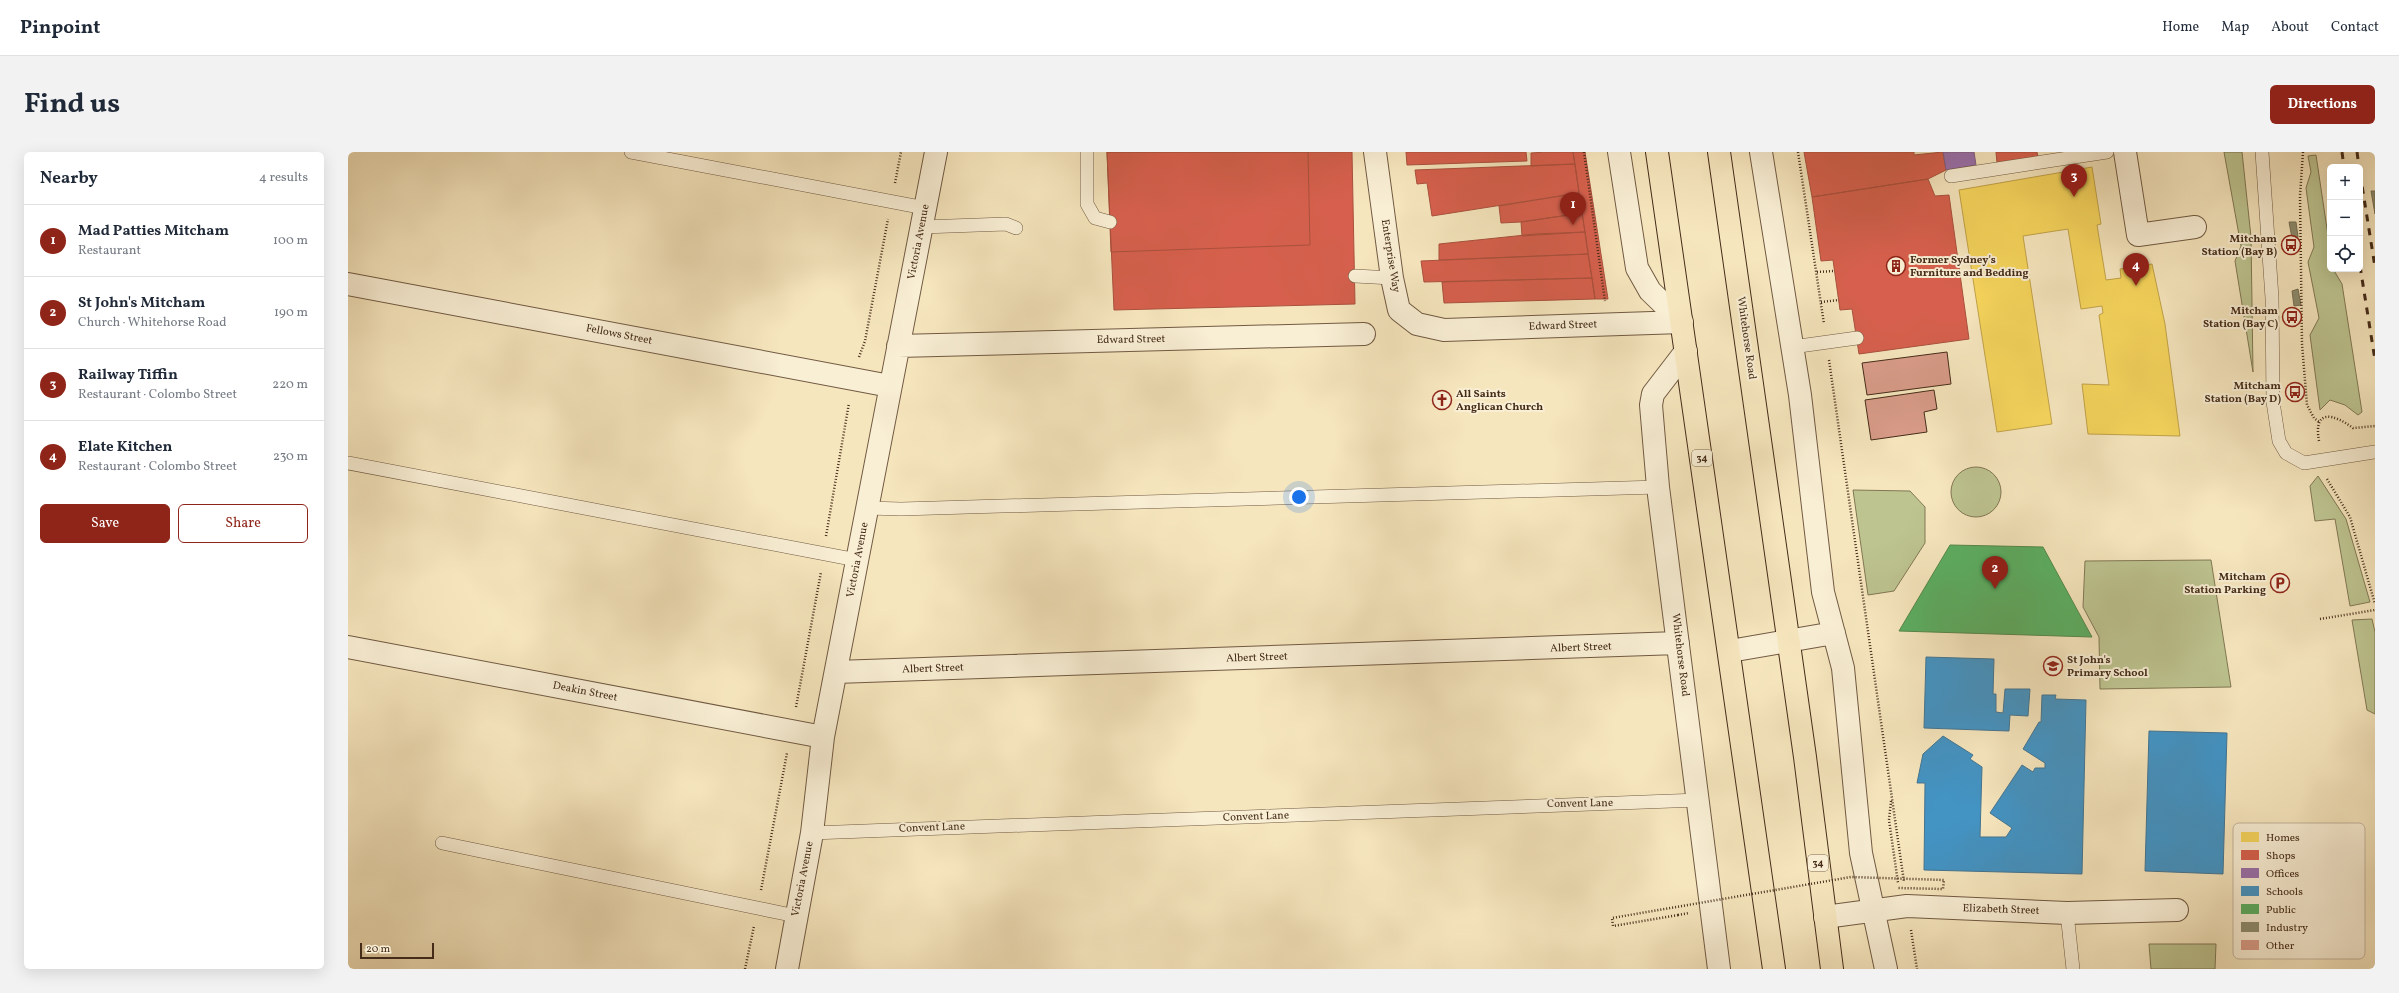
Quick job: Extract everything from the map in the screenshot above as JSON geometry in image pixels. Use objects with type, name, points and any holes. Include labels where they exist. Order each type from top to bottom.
[{"type":"highway","name":"34","points":[[1657,152],[1730,651],[1774,969]]},
{"type":"highway","name":"Whitehorse Road","points":[[1719,152],[1789,642],[1832,969]]},
{"type":"street","name":"Victoria Avenue","points":[[787,969],[812,833],[823,737],[936,152]]},
{"type":"street","name":"Enterprise Way","points":[[1375,152],[1392,278],[1399,310],[1417,324],[1444,330]]},
{"type":"street","points":[[1620,152],[1637,268],[1650,291],[1682,322]]},
{"type":"street","points":[[1761,152],[1792,347],[1823,592],[1843,668],[1861,853],[1886,969]]},
{"type":"street","points":[[2125,152],[2138,235],[2195,226]]},
{"type":"street","name":"Fellows Street","points":[[348,284],[890,386]]},
{"type":"street","name":"Edward Street","points":[[1444,330],[1682,322]]},
{"type":"street","name":"Edward Street","points":[[898,346],[1364,334]]},
{"type":"street","name":"Whitehorse Road","points":[[1686,351],[1652,394],[1651,405],[1658,487],[1699,800],[1719,969]]},
{"type":"street","points":[[1730,651],[1834,633]]},
{"type":"street","name":"Albert Street","points":[[836,672],[1678,643]]},
{"type":"street","name":"Deakin Street","points":[[348,647],[823,737]]},
{"type":"street","name":"Elizabeth Street","points":[[1825,917],[1907,906],[2067,913],[2177,910]]},
{"type":"lane","points":[[631,152],[923,218],[1006,224],[1016,228]]},
{"type":"lane","points":[[1086,152],[1088,208],[1095,218],[1110,222]]},
{"type":"lane","points":[[1951,176],[2108,152]]},
{"type":"lane","points":[[2262,152],[2269,230],[2272,298],[2273,402],[2277,434],[2281,446],[2286,453],[2299,461],[2318,461],[2370,452]]},
{"type":"lane","points":[[1355,276],[1392,278]]},
{"type":"lane","points":[[1792,347],[1857,338]]},
{"type":"lane","points":[[348,463],[858,560]]},
{"type":"lane","points":[[868,508],[901,509],[1658,487]]},
{"type":"lane","name":"Convent Lane","points":[[812,833],[1699,800]]},
{"type":"lane","points":[[442,843],[796,916]]},
{"type":"lane","points":[[2067,913],[2073,969]]},
{"type":"path","points":[[1584,152],[1605,304]]},
{"type":"path","points":[[1798,152],[1817,272],[1917,969]]},
{"type":"path","points":[[2303,152],[2300,196],[2302,344],[2307,405],[2314,418],[2319,422]]},
{"type":"path","points":[[1817,272],[1834,271]]},
{"type":"path","points":[[1821,302],[1839,300]]},
{"type":"path","points":[[2375,426],[2359,429],[2353,428],[2332,415],[2322,419],[2317,427],[2318,461],[2350,517],[2375,604]]},
{"type":"path","points":[[2320,619],[2375,610]]},
{"type":"path","points":[[1691,913],[1613,926],[1612,918],[1851,877],[1882,878],[1889,878],[1897,878],[1905,878],[1944,880],[1943,889],[1898,888],[1897,880],[1896,873],[1889,820],[1892,796]]},
{"type":"green space","points":[[2224,152],[2242,152],[2251,237],[2253,372],[2235,261],[2241,246]]},
{"type":"green space","points":[[2316,155],[2327,229],[2327,272],[2335,272],[2342,284],[2362,412],[2358,415],[2345,405],[2330,400],[2320,410],[2310,335],[2319,318],[2308,262],[2314,247],[2306,188],[2311,172],[2308,156]]},
{"type":"green space","points":[[1981,467],[1986,468],[1994,474],[2000,482],[2000,502],[1994,510],[1986,516],[1971,517],[1966,516],[1958,510],[1952,502],[1951,487],[1952,482],[1958,474],[1966,468]]},
{"type":"green space","points":[[2318,476],[2346,519],[2370,602],[2350,606],[2335,519],[2315,521],[2310,486]]},
{"type":"green space","points":[[1853,490],[1910,491],[1925,507],[1925,543],[1894,591],[1868,595]]},
{"type":"green space","points":[[2211,560],[2231,687],[2100,689],[2099,637],[2083,607],[2085,561]]},
{"type":"green space","points":[[2372,619],[2375,632],[2375,714],[2367,710],[2352,620]]},
{"type":"green space","points":[[2149,944],[2216,944],[2215,969],[2151,969]]},
{"type":"building: Homes","points":[[2092,167],[2101,224],[2097,225],[2106,280],[2121,278],[2120,269],[2152,264],[2165,324],[2180,436],[2088,434],[2082,384],[2109,385],[2099,315],[2103,313],[2102,306],[2081,309],[2068,229],[2023,236],[2052,424],[1997,432],[1959,190]]},
{"type":"building: Shops","points":[[1107,152],[1308,152],[1310,245],[1111,252]]},
{"type":"building: Shops","points":[[1107,152],[1352,152],[1355,304],[1114,310]]},
{"type":"building: Shops","points":[[1406,152],[1526,152],[1527,161],[1407,165]]},
{"type":"building: Shops","points":[[1573,152],[1575,164],[1531,166],[1531,153]]},
{"type":"building: Shops","points":[[1573,152],[1585,152],[1608,299],[1595,299]]},
{"type":"building: Shops","points":[[1804,152],[1914,152],[1914,155],[1943,152],[1946,170],[1928,179],[1812,197]]},
{"type":"building: Shops","points":[[1996,152],[2037,152],[2038,157],[1997,163]]},
{"type":"building: Shops","points":[[1575,164],[1579,193],[1432,216],[1427,183],[1417,184],[1415,170]]},
{"type":"building: Shops","name":"Former Sydney's Furniture and Bedding","points":[[1928,179],[1935,196],[1949,195],[1969,339],[1859,354],[1852,309],[1840,310],[1833,260],[1821,261],[1812,197]]},
{"type":"building: Shops","points":[[1579,193],[1582,213],[1521,222],[1501,223],[1499,206]]},
{"type":"building: Shops","points":[[1582,213],[1585,232],[1522,236],[1521,222]]},
{"type":"building: Shops","points":[[1585,232],[1588,254],[1439,260],[1439,244],[1535,234]]},
{"type":"building: Shops","points":[[1588,254],[1592,278],[1424,282],[1421,261]]},
{"type":"building: Shops","points":[[1592,278],[1595,299],[1444,303],[1442,282]]},
{"type":"building: Offices","points":[[1943,152],[1974,152],[1976,165],[1946,170]]},
{"type":"building: Schools","points":[[1926,657],[1994,659],[1993,694],[1996,694],[1996,712],[2003,713],[2005,689],[2030,689],[2028,716],[2010,715],[2009,731],[1924,728]]},
{"type":"building: Schools","points":[[2042,695],[2056,695],[2055,699],[2086,700],[2082,874],[1924,870],[1925,783],[1917,783],[1923,754],[1943,736],[1973,755],[1970,759],[1982,767],[1980,837],[2006,837],[2012,828],[1990,813],[2022,765],[2033,772],[2035,768],[2045,768],[2045,763],[2023,749],[2039,722],[2041,722]]},
{"type":"building: Schools","points":[[2149,731],[2227,733],[2223,874],[2145,871]]},
{"type":"building: Public","points":[[1950,545],[2043,547],[2092,637],[1899,631]]},
{"type":"building: Industry","points":[[2371,191],[2375,191],[2375,214]]},
{"type":"building: Industry","points":[[2289,222],[2296,222],[2298,237],[2292,238]]},
{"type":"building: Industry","points":[[2298,289],[2301,305],[2294,306],[2292,291]]},
{"type":"building: Other","points":[[1947,352],[1951,384],[1867,395],[1862,363]]},
{"type":"building: Other","points":[[1934,390],[1937,409],[1924,412],[1927,432],[1871,440],[1865,400]]},
{"type":"railway","points":[[2342,152],[2344,164]]},
{"type":"railway","points":[[2357,152],[2359,164]]},
{"type":"railway","points":[[2363,192],[2375,267]]},
{"type":"railway","points":[[2361,272],[2375,360]]},
{"type":"place","name":"Railway Tiffin","points":[[2074,197]]},
{"type":"place","name":"Mad Patties Mitcham","points":[[1573,225]]},
{"type":"place","name":"Mitcham Station (Bay B)","points":[[2291,245]]},
{"type":"place","name":"Former Sydney's Furniture and Bedding","points":[[1896,266]]},
{"type":"place","name":"Elate Kitchen","points":[[2136,286]]},
{"type":"place","name":"Mitcham Station (Bay C)","points":[[2292,317]]},
{"type":"place","name":"Mitcham Station (Bay D)","points":[[2295,392]]},
{"type":"place","name":"All Saints Anglican Church","points":[[1442,400]]},
{"type":"place","name":"Mitcham Station Parking","points":[[2280,583]]},
{"type":"place","name":"St John's Mitcham","points":[[1995,589]]},
{"type":"place","name":"St John's Primary School","points":[[2053,666]]}]
